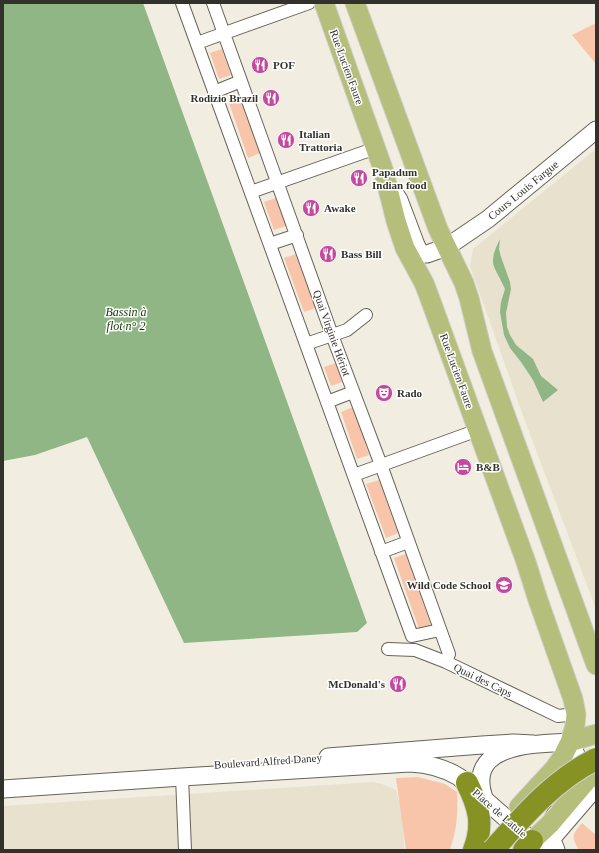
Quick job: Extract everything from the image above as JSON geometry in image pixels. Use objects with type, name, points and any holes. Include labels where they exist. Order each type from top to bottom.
[{"type":"highway","points":[[493,850],[550,789],[566,776],[596,759]]},
{"type":"highway","points":[[467,783],[476,802],[480,821],[479,833],[474,850]]},
{"type":"highway","points":[[481,850],[508,820]]},
{"type":"main road","name":"Rue Lucien Faure","points":[[324,3],[376,148],[405,248],[426,287],[571,692],[576,714],[576,726],[563,756],[555,768],[508,820]]},
{"type":"main road","points":[[355,3],[438,229],[470,298],[482,351],[596,665]]},
{"type":"main road","name":"Cours Louis Fargue","points":[[387,182],[399,200],[419,251],[423,254],[427,254],[447,247],[488,219],[596,130]]},
{"type":"main road","points":[[484,798],[481,790],[483,768],[488,760],[496,754],[533,744],[570,742],[596,734]]},
{"type":"main road","points":[[543,844],[576,781],[579,765],[578,758],[570,742]]},
{"type":"main road","name":"Boulevard Alfred Daney","points":[[3,779],[305,759],[482,744],[533,744]]},
{"type":"main road","name":"Boulevard Alfred Daney","points":[[3,789],[182,776],[410,763],[436,766],[449,770],[467,783]]},
{"type":"main road","points":[[543,844],[596,766]]},
{"type":"main road","name":"Place de Latule","points":[[467,783],[508,820],[543,844]]},
{"type":"main road","points":[[543,844],[593,791]]},
{"type":"street","points":[[182,3],[412,636],[440,630]]},
{"type":"street","name":"Quai Virginie Hériot","points":[[213,3],[332,335],[381,465],[449,654],[446,662]]},
{"type":"street","points":[[196,43],[309,3]]},
{"type":"street","points":[[214,92],[241,81]]},
{"type":"street","points":[[250,192],[376,148]]},
{"type":"street","points":[[270,244],[296,235]]},
{"type":"street","points":[[306,344],[347,330],[366,315]]},
{"type":"street","points":[[327,402],[353,392]]},
{"type":"street","points":[[354,475],[478,430]]},
{"type":"street","points":[[381,552],[408,542]]},
{"type":"street","name":"Quai des Caps","points":[[388,649],[415,650],[446,662],[558,716],[576,714]]},
{"type":"street","points":[[182,776],[185,850]]},
{"type":"shaded area","points":[[596,23],[596,64],[572,35]]},
{"type":"shaded area","points":[[222,49],[231,75],[219,79],[210,53]]},
{"type":"shaded area","points":[[239,96],[260,153],[248,158],[228,100]]},
{"type":"shaded area","points":[[596,149],[596,609],[525,421],[470,266],[473,249]]},
{"type":"shaded area","points":[[276,198],[286,226],[274,230],[264,202]]},
{"type":"shaded area","points":[[296,254],[316,308],[304,312],[284,258]]},
{"type":"shaded area","points":[[336,363],[342,382],[331,386],[324,367]]},
{"type":"shaded area","points":[[353,407],[369,455],[357,459],[341,412]]},
{"type":"shaded area","points":[[379,480],[398,533],[386,538],[366,484]]},
{"type":"shaded area","points":[[406,554],[431,625],[419,629],[394,558]]},
{"type":"shaded area","points":[[418,777],[445,784],[457,792],[456,821],[450,850],[406,850],[396,778]]},
{"type":"shaded area","points":[[373,782],[396,790],[403,817],[404,850],[3,850],[3,806]]},
{"type":"shaded area","points":[[582,823],[596,835],[596,850],[579,850],[576,846],[574,836],[576,830]]},
{"type":"water","name":"Bassin à flot n° 2","points":[[3,3],[143,3],[367,623],[357,632],[184,643],[87,437],[35,455],[3,461]]},
{"type":"water","points":[[500,239],[499,249],[511,289],[506,313],[507,327],[510,335],[516,345],[533,359],[541,376],[558,390],[543,402],[533,380],[510,348],[504,335],[500,312],[505,289],[495,269],[493,260]]},
{"type":"place","name":"POF","points":[[260,65]]},
{"type":"place","name":"Rodizio Brazil","points":[[271,98]]},
{"type":"place","name":"Italian Trattoria","points":[[286,140]]},
{"type":"place","name":"Papadum Indian food","points":[[359,178]]},
{"type":"place","name":"Awake","points":[[311,208]]},
{"type":"place","name":"Bass Bill","points":[[328,254]]},
{"type":"place","name":"Rado","points":[[384,393]]},
{"type":"place","name":"B&B","points":[[463,467]]},
{"type":"place","name":"Wild Code School","points":[[504,585]]},
{"type":"place","name":"McDonald's","points":[[398,684]]}]
